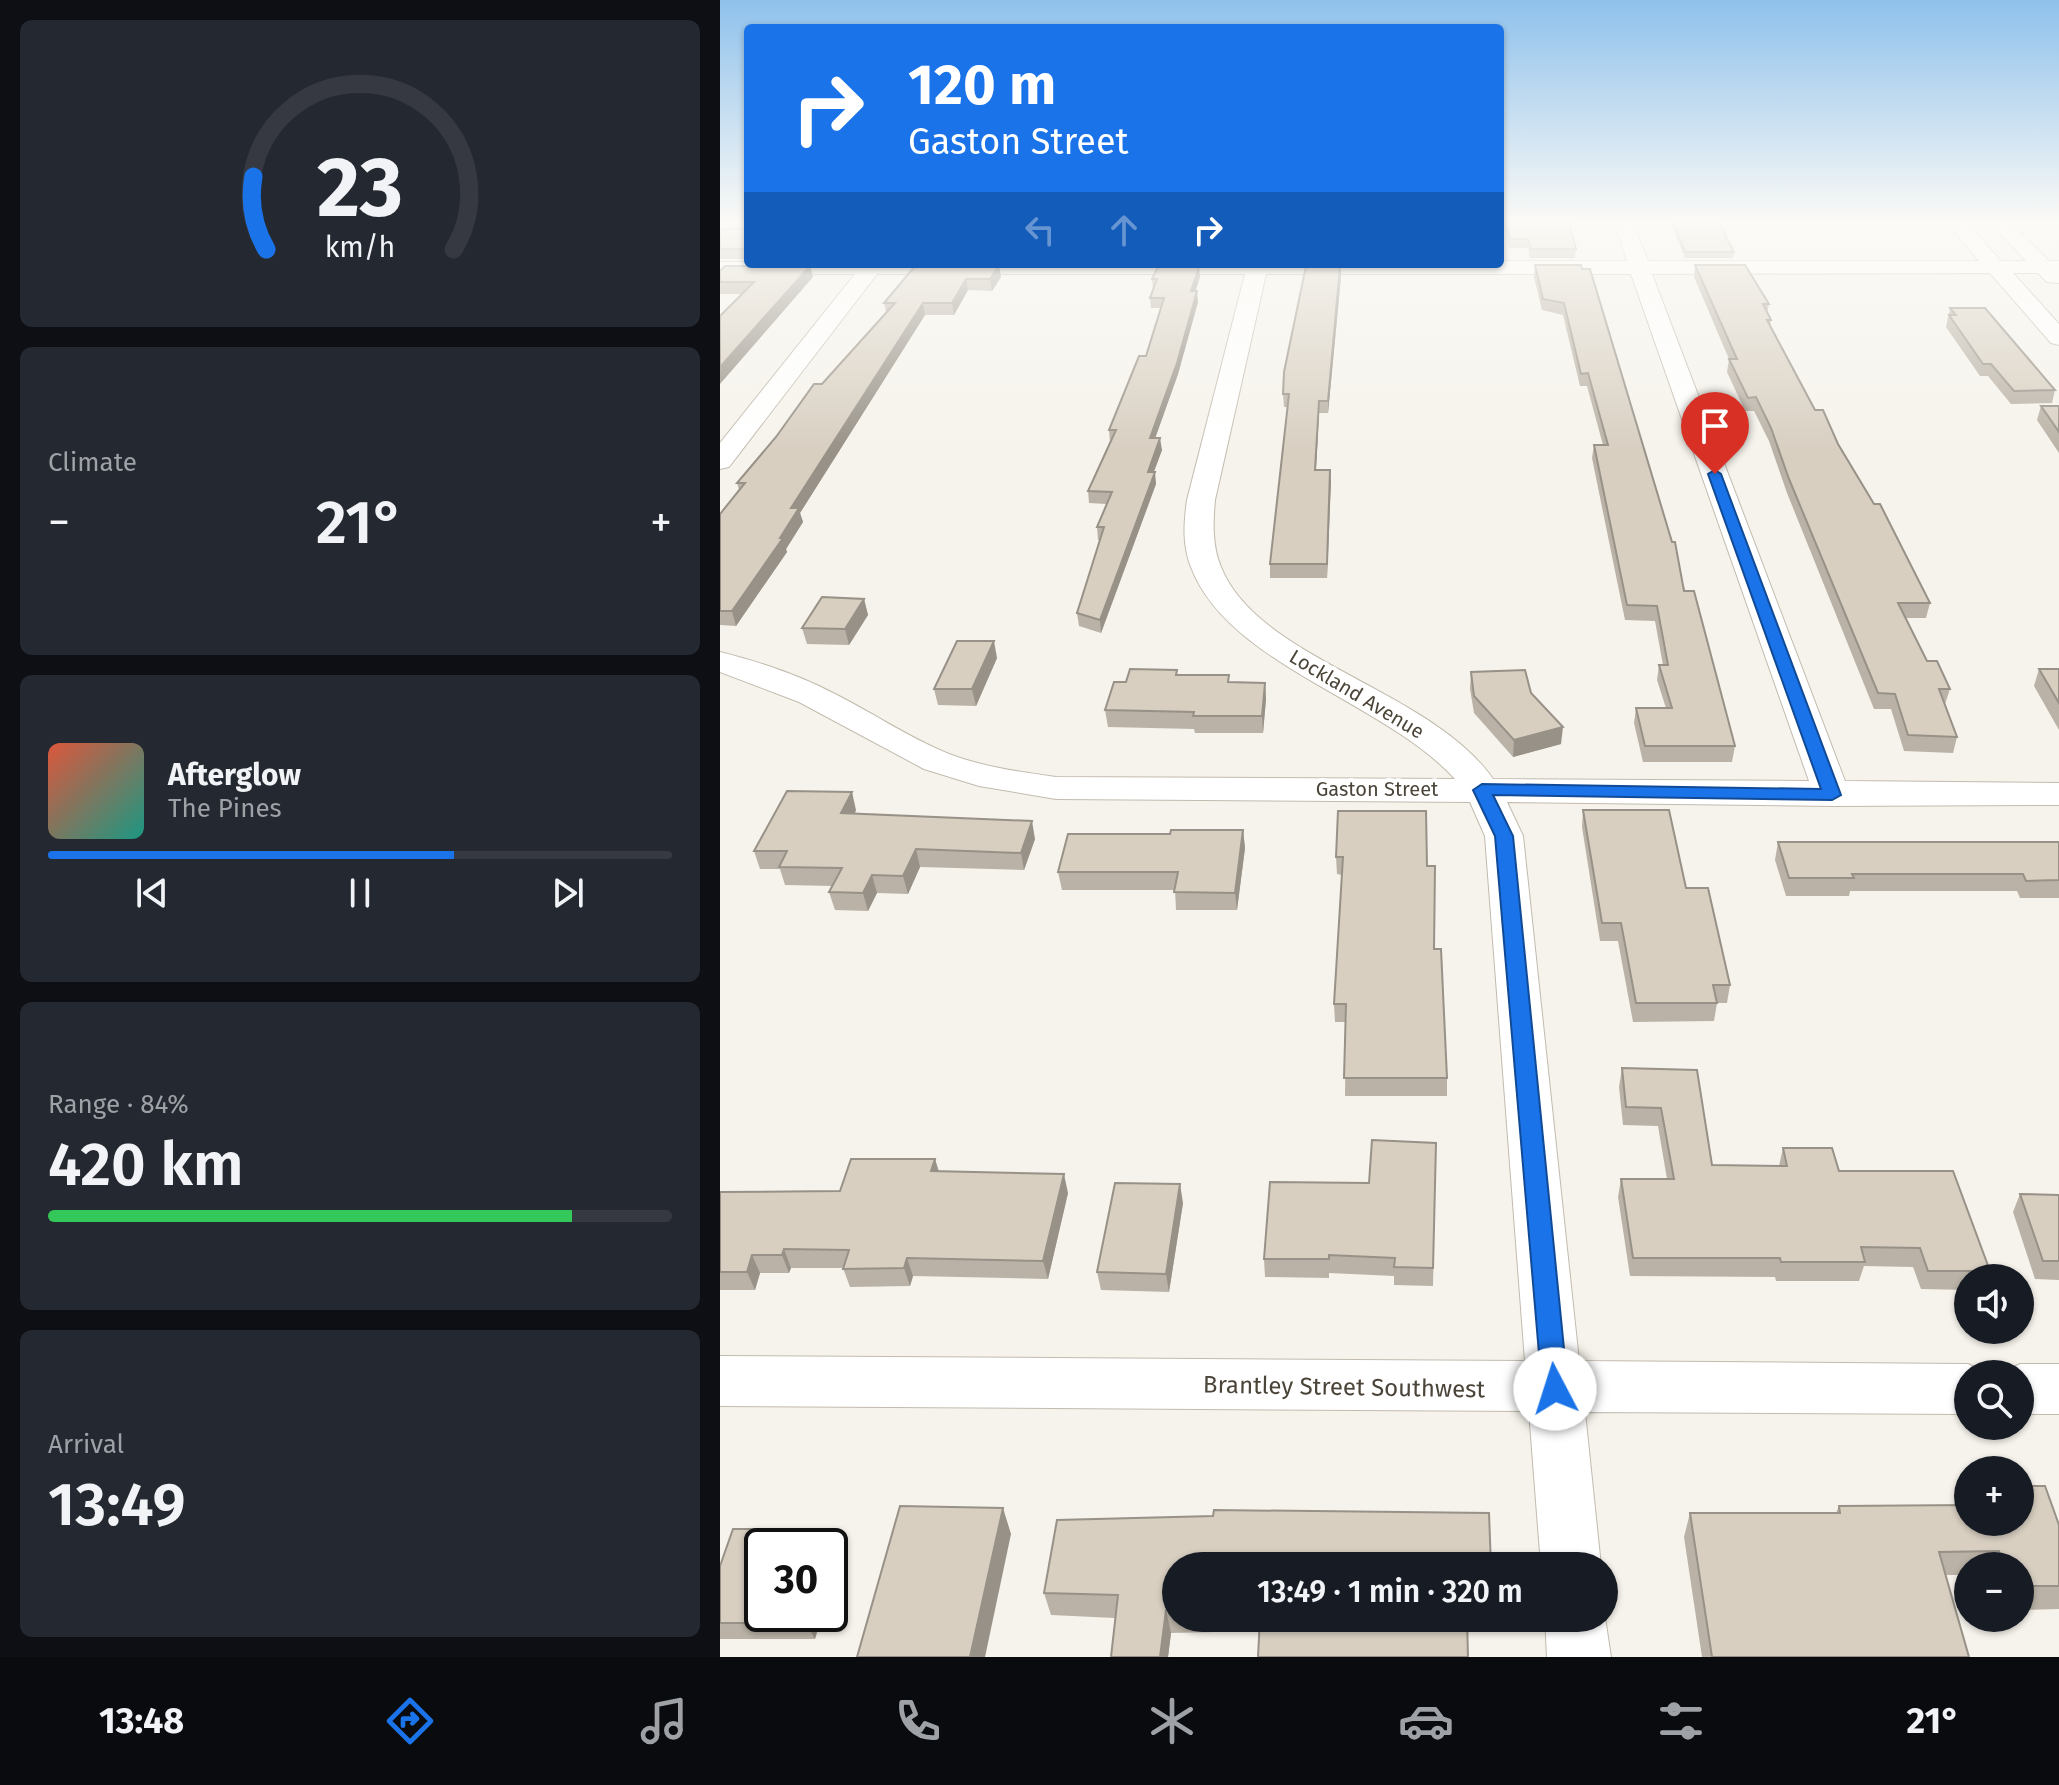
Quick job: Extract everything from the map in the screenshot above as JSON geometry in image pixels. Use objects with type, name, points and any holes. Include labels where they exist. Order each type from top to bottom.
[{"type":"street","points":[[720,461],[848,296]]},
{"type":"street","name":"Lockland Avenue","points":[[1251,296],[1201,500],[1198,532],[1205,563],[1219,590],[1240,615],[1283,651],[1413,724],[1447,752],[1482,790],[1504,836],[1570,1552]]},
{"type":"street","points":[[1649,296],[1832,795]]},
{"type":"street","points":[[2021,296],[2059,338]]},
{"type":"street","name":"Gaston Street","points":[[720,662],[821,700],[919,754],[954,768],[995,779],[1056,788],[2059,794]]},
{"type":"street","name":"Brantley Street Southwest","points":[[720,1381],[1555,1389],[1954,1389]]},
{"type":"street","points":[[2034,1389],[2059,1389]]},
{"type":"street","points":[[1577,1632],[1579,1657]]},
{"type":"building","points":[[740,296],[783,296],[720,367],[720,316]]},
{"type":"building","points":[[890,296],[956,296],[952,303],[923,303],[791,508],[799,508],[780,538],[783,538],[732,611],[720,611],[720,514],[745,483],[737,483],[776,437],[814,384],[822,384],[895,303],[884,303]]},
{"type":"building","points":[[1196,296],[1177,363],[1150,438],[1160,438],[1148,472],[1155,472],[1100,620],[1077,613],[1104,527],[1097,527],[1112,492],[1088,491],[1116,430],[1109,430],[1139,356],[1146,356],[1164,298],[1150,298]]},
{"type":"building","points":[[1300,296],[1337,296],[1328,401],[1319,401],[1315,470],[1330,470],[1327,564],[1270,564],[1289,394],[1283,394],[1284,372]]},
{"type":"building","points":[[1542,296],[1598,296],[1672,542],[1675,542],[1684,591],[1694,591],[1735,746],[1645,746],[1636,708],[1672,708],[1659,665],[1668,665],[1657,606],[1627,605],[1594,445],[1608,445],[1588,373],[1581,374],[1564,303]]},
{"type":"building","points":[[1709,296],[1764,296],[1769,304],[1763,304],[1771,320],[1767,320],[1815,410],[1823,410],[1838,444],[1874,504],[1880,504],[1930,603],[1898,603],[1927,661],[1937,661],[1950,689],[1939,689],[1957,737],[1908,735],[1895,694],[1878,693],[1789,479],[1771,428],[1756,397],[1748,398],[1729,359],[1737,359]]},
{"type":"building","points":[[1950,308],[1985,308],[2055,390],[2014,391],[1991,364],[1983,364],[1949,315],[1956,315]]},
{"type":"building","points":[[2041,406],[2059,406],[2059,432]]},
{"type":"building","points":[[822,597],[864,599],[845,629],[802,628]]},
{"type":"building","points":[[957,641],[994,641],[972,689],[934,689]]},
{"type":"building","points":[[1130,669],[1177,670],[1176,675],[1229,675],[1228,682],[1265,683],[1262,716],[1193,716],[1194,712],[1105,710],[1114,682],[1126,682]]},
{"type":"building","points":[[2039,669],[2059,669],[2059,703]]},
{"type":"building","points":[[1525,670],[1531,693],[1563,727],[1514,740],[1474,696],[1471,672]]},
{"type":"building","points":[[787,791],[852,792],[841,813],[1032,821],[1021,853],[916,849],[903,876],[872,875],[863,893],[829,892],[842,868],[779,867],[787,851],[754,851]]},
{"type":"building","points":[[1583,810],[1669,810],[1686,888],[1708,888],[1730,985],[1713,985],[1717,1003],[1636,1003],[1621,923],[1602,923]]},
{"type":"building","points":[[1338,811],[1426,811],[1427,866],[1435,866],[1434,949],[1441,949],[1447,1078],[1344,1078],[1346,1004],[1334,1004],[1343,857],[1336,857]]},
{"type":"building","points":[[1171,830],[1243,830],[1235,893],[1174,892],[1178,872],[1058,872],[1068,834],[1170,834]]},
{"type":"building","points":[[1778,842],[2059,842],[2059,880],[2026,881],[2023,874],[1852,874],[1854,878],[1789,878]]},
{"type":"building","points":[[1622,1068],[1697,1070],[1712,1165],[1787,1166],[1783,1148],[1832,1148],[1839,1171],[1953,1171],[1987,1264],[1954,1264],[1954,1271],[1928,1271],[1920,1248],[1861,1247],[1865,1262],[1781,1262],[1780,1258],[1633,1258],[1621,1179],[1674,1179],[1661,1108],[1626,1107]]},
{"type":"building","points":[[1372,1140],[1436,1143],[1433,1268],[1394,1267],[1395,1258],[1329,1255],[1329,1259],[1264,1259],[1270,1182],[1369,1183]]},
{"type":"building","points":[[851,1159],[935,1159],[931,1171],[1064,1174],[1043,1261],[907,1258],[904,1268],[843,1269],[849,1250],[784,1249],[782,1255],[752,1255],[747,1272],[720,1272],[720,1192],[840,1191]]},
{"type":"building","points":[[1115,1183],[1180,1184],[1166,1274],[1097,1272]]},
{"type":"building","points":[[2020,1194],[2059,1195],[2059,1261],[2043,1261]]},
{"type":"building","points":[[2034,1486],[2045,1486],[2059,1525],[2059,1586],[2034,1586],[2034,1552],[1939,1552],[1954,1604],[1954,1632],[1962,1632],[1969,1657],[1712,1657],[1690,1513],[1840,1513],[1839,1506],[1954,1505],[1954,1536],[2034,1536]]},
{"type":"building","points":[[900,1506],[1003,1508],[970,1657],[857,1657]]},
{"type":"building","points":[[1214,1510],[1489,1513],[1490,1552],[1162,1552],[1163,1632],[1160,1657],[1111,1657],[1118,1595],[1044,1593],[1057,1520],[1213,1516]]},
{"type":"building","points":[[733,1529],[744,1529],[744,1623],[720,1623],[720,1566]]},
{"type":"building","points":[[1259,1632],[1467,1632],[1468,1657],[1258,1657]]},
{"type":"route","points":[[1555,1389],[1504,836],[1482,790],[1832,795],[1715,474]]}]
